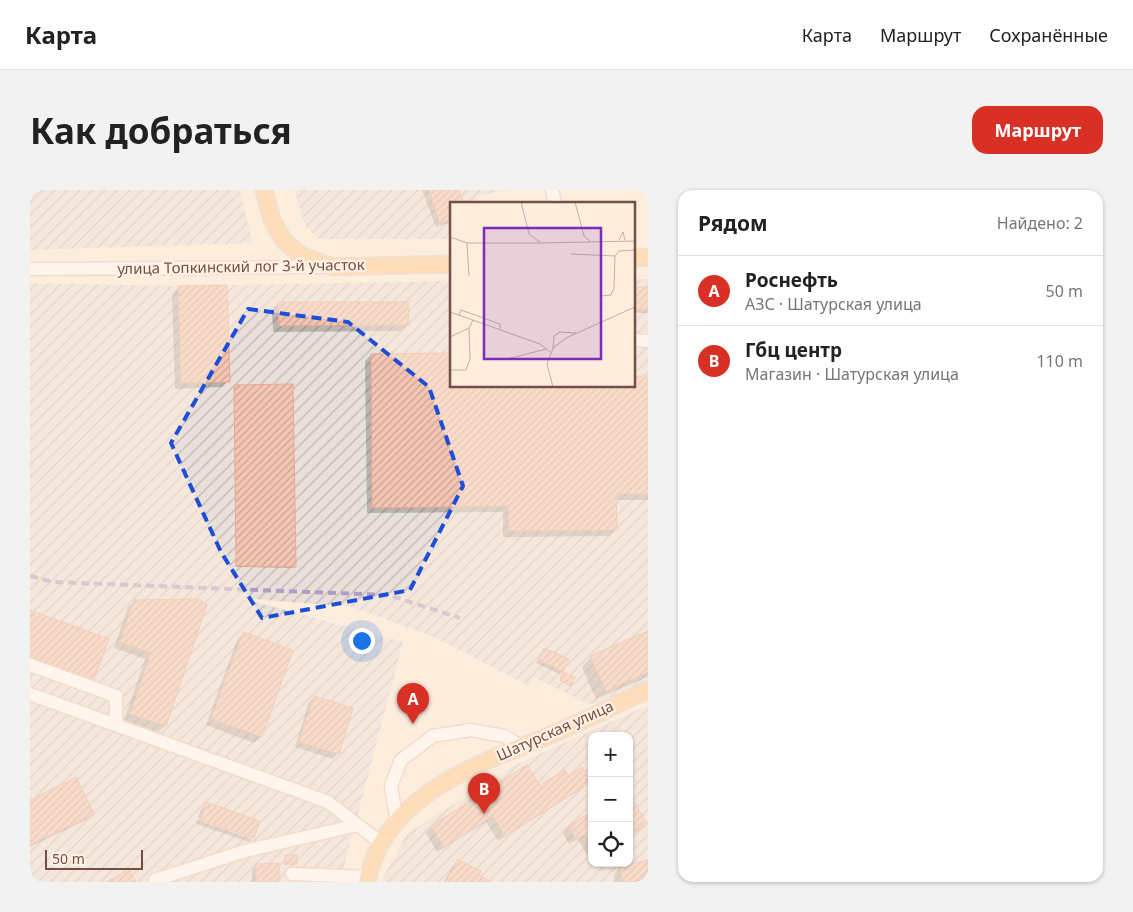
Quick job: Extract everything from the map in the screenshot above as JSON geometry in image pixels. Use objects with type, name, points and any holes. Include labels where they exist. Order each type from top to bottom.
[{"type":"main road","points":[[264,190],[272,220],[284,241],[302,256],[334,267]]},
{"type":"main road","name":"улица Топкинский лог 3-й участок","points":[[334,267],[450,264]]},
{"type":"main road","name":"Шатурская улица","points":[[368,879],[381,843],[397,822],[428,792],[467,769],[549,735],[648,690]]},
{"type":"street","name":"улица Топкинский лог 3-й участок","points":[[30,269],[334,267]]},
{"type":"street","points":[[30,665],[116,696],[116,725]]},
{"type":"street","points":[[30,694],[328,802],[381,843]]},
{"type":"street","points":[[397,822],[390,786],[401,760],[433,736],[471,730],[504,736],[521,746]]},
{"type":"street","points":[[155,880],[245,851],[358,825]]},
{"type":"street","points":[[292,874],[368,879]]},
{"type":"highlighted area","points":[[248,309],[348,322],[429,387],[463,486],[410,590],[262,618],[221,552],[171,443]]},
{"type":"shaded area","points":[[30,190],[240,190],[252,243],[30,250]]},
{"type":"shaded area","points":[[294,190],[506,190],[477,196],[478,202],[450,202],[450,239],[319,239],[306,227]]},
{"type":"shaded area","points":[[636,279],[648,279],[648,683],[600,705],[587,703],[533,677],[529,686],[434,637],[351,607],[241,598],[403,642],[340,882],[30,882],[30,283],[178,286],[450,281],[450,388],[636,388]]},
{"type":"shaded area","points":[[648,705],[648,882],[386,882],[382,880],[407,834],[513,766],[588,732],[588,867],[633,867],[633,732],[588,732]]},
{"type":"building","points":[[429,190],[459,190],[463,202],[450,202],[450,220],[440,223]]},
{"type":"building","points":[[227,285],[230,382],[181,383],[178,286]]},
{"type":"building","points":[[636,287],[648,287],[648,309],[636,309]]},
{"type":"building","points":[[278,302],[408,302],[409,325],[279,326]]},
{"type":"building","points":[[450,353],[450,388],[636,388],[636,376],[648,376],[648,494],[616,494],[617,530],[509,531],[508,506],[372,508],[371,354]]},
{"type":"building","points":[[293,384],[296,567],[236,566],[234,385]]},
{"type":"building","points":[[199,599],[207,605],[166,726],[130,714],[151,653],[120,642],[134,600]]},
{"type":"building","points":[[30,610],[109,639],[93,682],[30,659]]},
{"type":"building","points":[[648,631],[648,672],[606,691],[590,656]]},
{"type":"building","points":[[243,632],[293,650],[262,737],[211,719]]},
{"type":"building","points":[[544,648],[569,659],[563,672],[539,660]]},
{"type":"building","points":[[563,672],[575,677],[571,686],[560,680]]},
{"type":"building","points":[[314,696],[353,708],[339,754],[299,742]]},
{"type":"building","points":[[527,765],[540,785],[565,770],[569,776],[582,767],[588,777],[588,784],[505,836],[493,816],[444,847],[431,826]]},
{"type":"building","points":[[76,777],[94,814],[30,845],[30,800]]},
{"type":"building","points":[[633,800],[647,824],[633,832]]},
{"type":"building","points":[[206,802],[260,821],[254,838],[200,820]]},
{"type":"building","points":[[588,814],[588,839],[585,834],[576,839],[569,825]]},
{"type":"building","points":[[285,855],[297,855],[297,864],[285,864]]},
{"type":"building","points":[[458,859],[481,871],[479,875],[492,882],[446,882]]},
{"type":"building","points":[[648,860],[648,882],[623,882],[619,867],[633,867],[633,864]]},
{"type":"building","points":[[279,863],[279,882],[256,882],[256,864]]},
{"type":"building","points":[[130,870],[136,882],[106,882]]},
{"type":"railway","points":[[30,576],[53,582],[388,595],[460,618]]},
{"type":"place","name":"Роснефть","points":[[413,724]]},
{"type":"place","name":"Гбц центр","points":[[484,814]]}]
